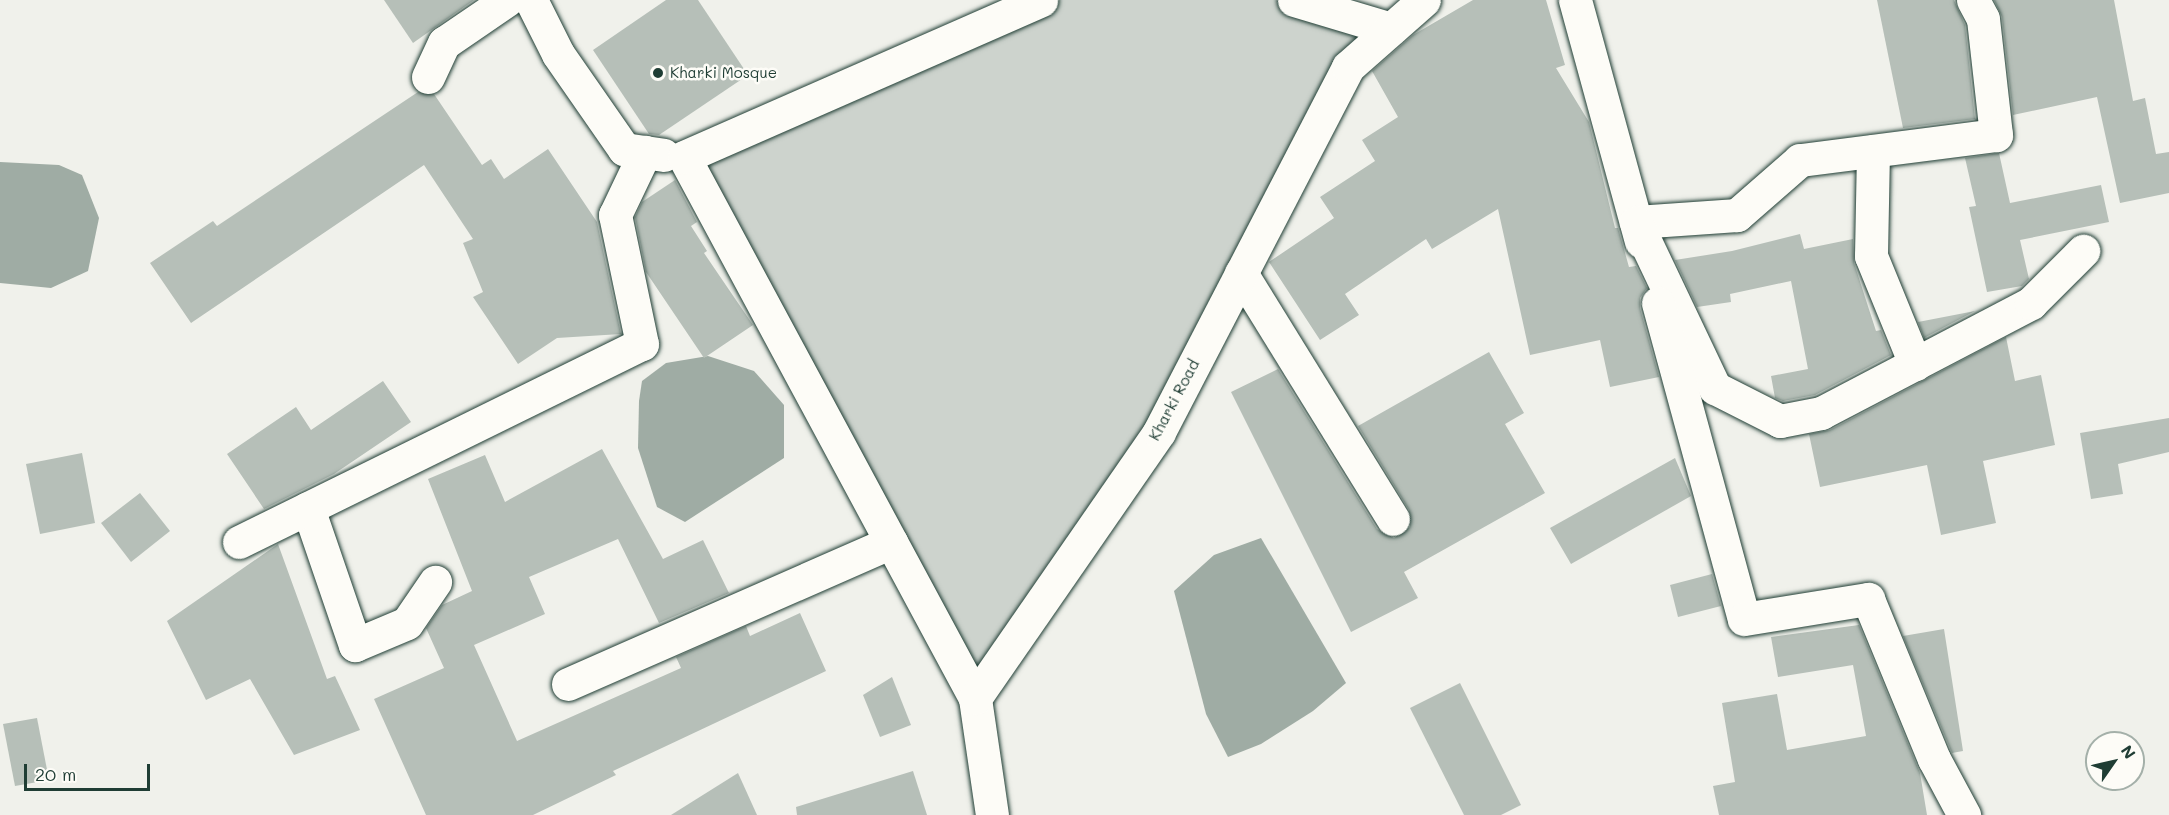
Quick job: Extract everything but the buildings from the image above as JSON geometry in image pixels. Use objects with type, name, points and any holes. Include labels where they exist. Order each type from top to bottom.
[{"type":"street","points":[[428,77],[444,43],[507,0]]},
{"type":"street","points":[[531,0],[558,54],[624,149],[684,157],[1041,0]]},
{"type":"street","points":[[1294,0],[1391,29]]},
{"type":"street","name":"Kharki Road","points":[[975,698],[1159,432],[1348,67],[1424,0]]},
{"type":"street","points":[[1575,0],[1744,619],[1868,599],[1934,759],[1964,815]]},
{"type":"street","points":[[1636,222],[1737,215],[1800,160],[1996,135],[1983,20],[1972,0]]},
{"type":"street","points":[[1873,151],[1871,256],[1915,364]]},
{"type":"street","points":[[239,542],[642,344],[615,215],[645,152]]},
{"type":"street","points":[[684,157],[975,698],[992,815]]},
{"type":"street","points":[[1636,222],[1715,388],[1780,421],[1821,413],[2031,303],[2083,251]]},
{"type":"street","points":[[1241,273],[1393,519]]},
{"type":"street","points":[[309,508],[355,645],[407,623],[435,582]]},
{"type":"street","points":[[568,684],[891,542]]},
{"type":"shaded area","points":[[1060,0],[1275,0],[1382,30],[1156,427],[976,687],[691,160]]},
{"type":"shaded area","points":[[0,162],[59,165],[82,175],[99,218],[88,271],[51,288],[0,283]]},
{"type":"shaded area","points":[[708,356],[754,371],[784,405],[784,458],[685,522],[657,507],[638,448],[639,401],[642,381],[666,363]]},
{"type":"shaded area","points":[[1261,538],[1346,683],[1313,711],[1261,744],[1228,757],[1206,714],[1174,591],[1214,555]]},
{"type":"place","name":"Kharki Mosque","points":[[658,73]]}]
